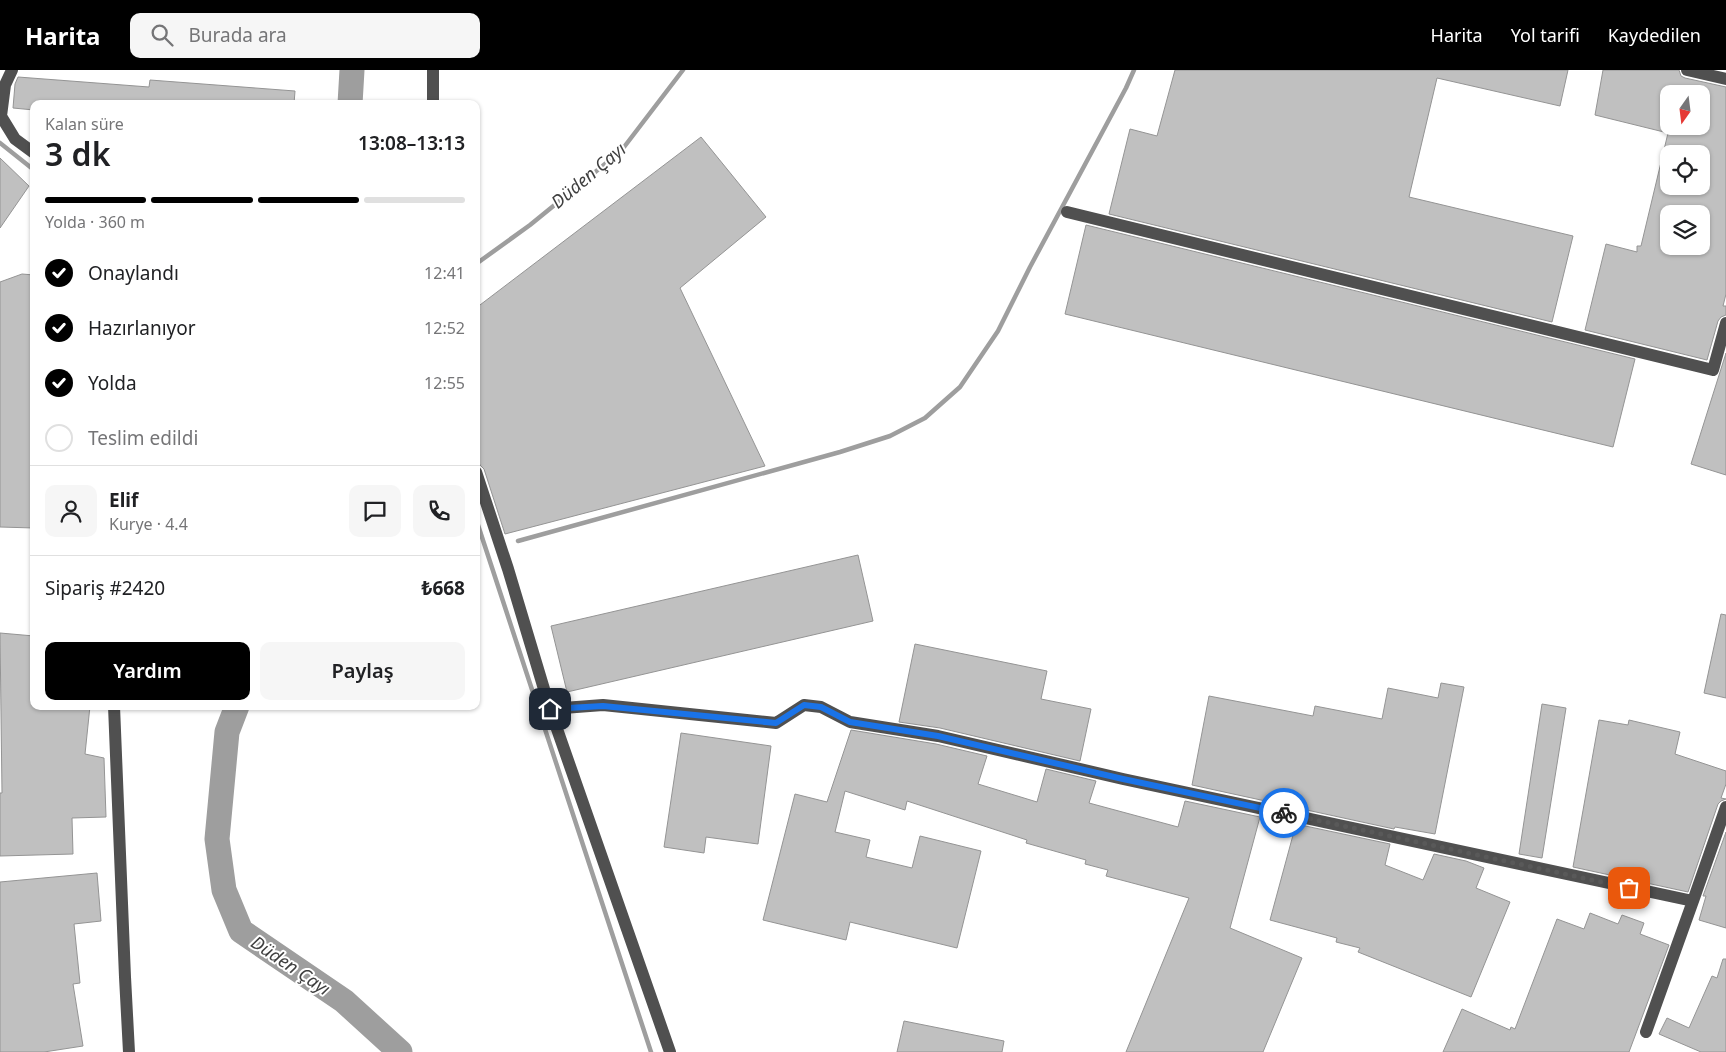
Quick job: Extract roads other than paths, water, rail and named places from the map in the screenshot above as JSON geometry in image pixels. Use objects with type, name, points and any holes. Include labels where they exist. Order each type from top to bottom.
[{"type":"street","points":[[12,70],[5,85],[1,116],[15,139],[30,150]]},
{"type":"street","points":[[433,70],[433,100]]},
{"type":"street","points":[[1687,70],[1726,79]]},
{"type":"street","points":[[1067,212],[1713,370],[1726,323]]},
{"type":"street","points":[[480,484],[508,569],[550,709],[634,955],[670,1052]]},
{"type":"street","points":[[550,709],[603,706],[776,723],[804,705],[821,707],[850,722],[938,736],[1123,779],[1693,901]]},
{"type":"street","points":[[114,710],[124,977],[129,1052]]},
{"type":"street","points":[[1646,1032],[1726,807]]},
{"type":"waterway","name":"Düden Çayı","points":[[350,100],[352,70]]},
{"type":"waterway","name":"Düden Çayı","points":[[480,261],[530,225],[621,151],[683,70]]},
{"type":"waterway","points":[[518,541],[840,452],[890,436],[925,418],[960,387],[998,331],[1134,70]]},
{"type":"waterway","points":[[0,143],[30,167]]},
{"type":"waterway","points":[[480,531],[651,1052]]},
{"type":"waterway","name":"Düden Çayı","points":[[235,710],[227,732],[217,839],[224,890],[241,931],[344,1001],[400,1052]]}]
